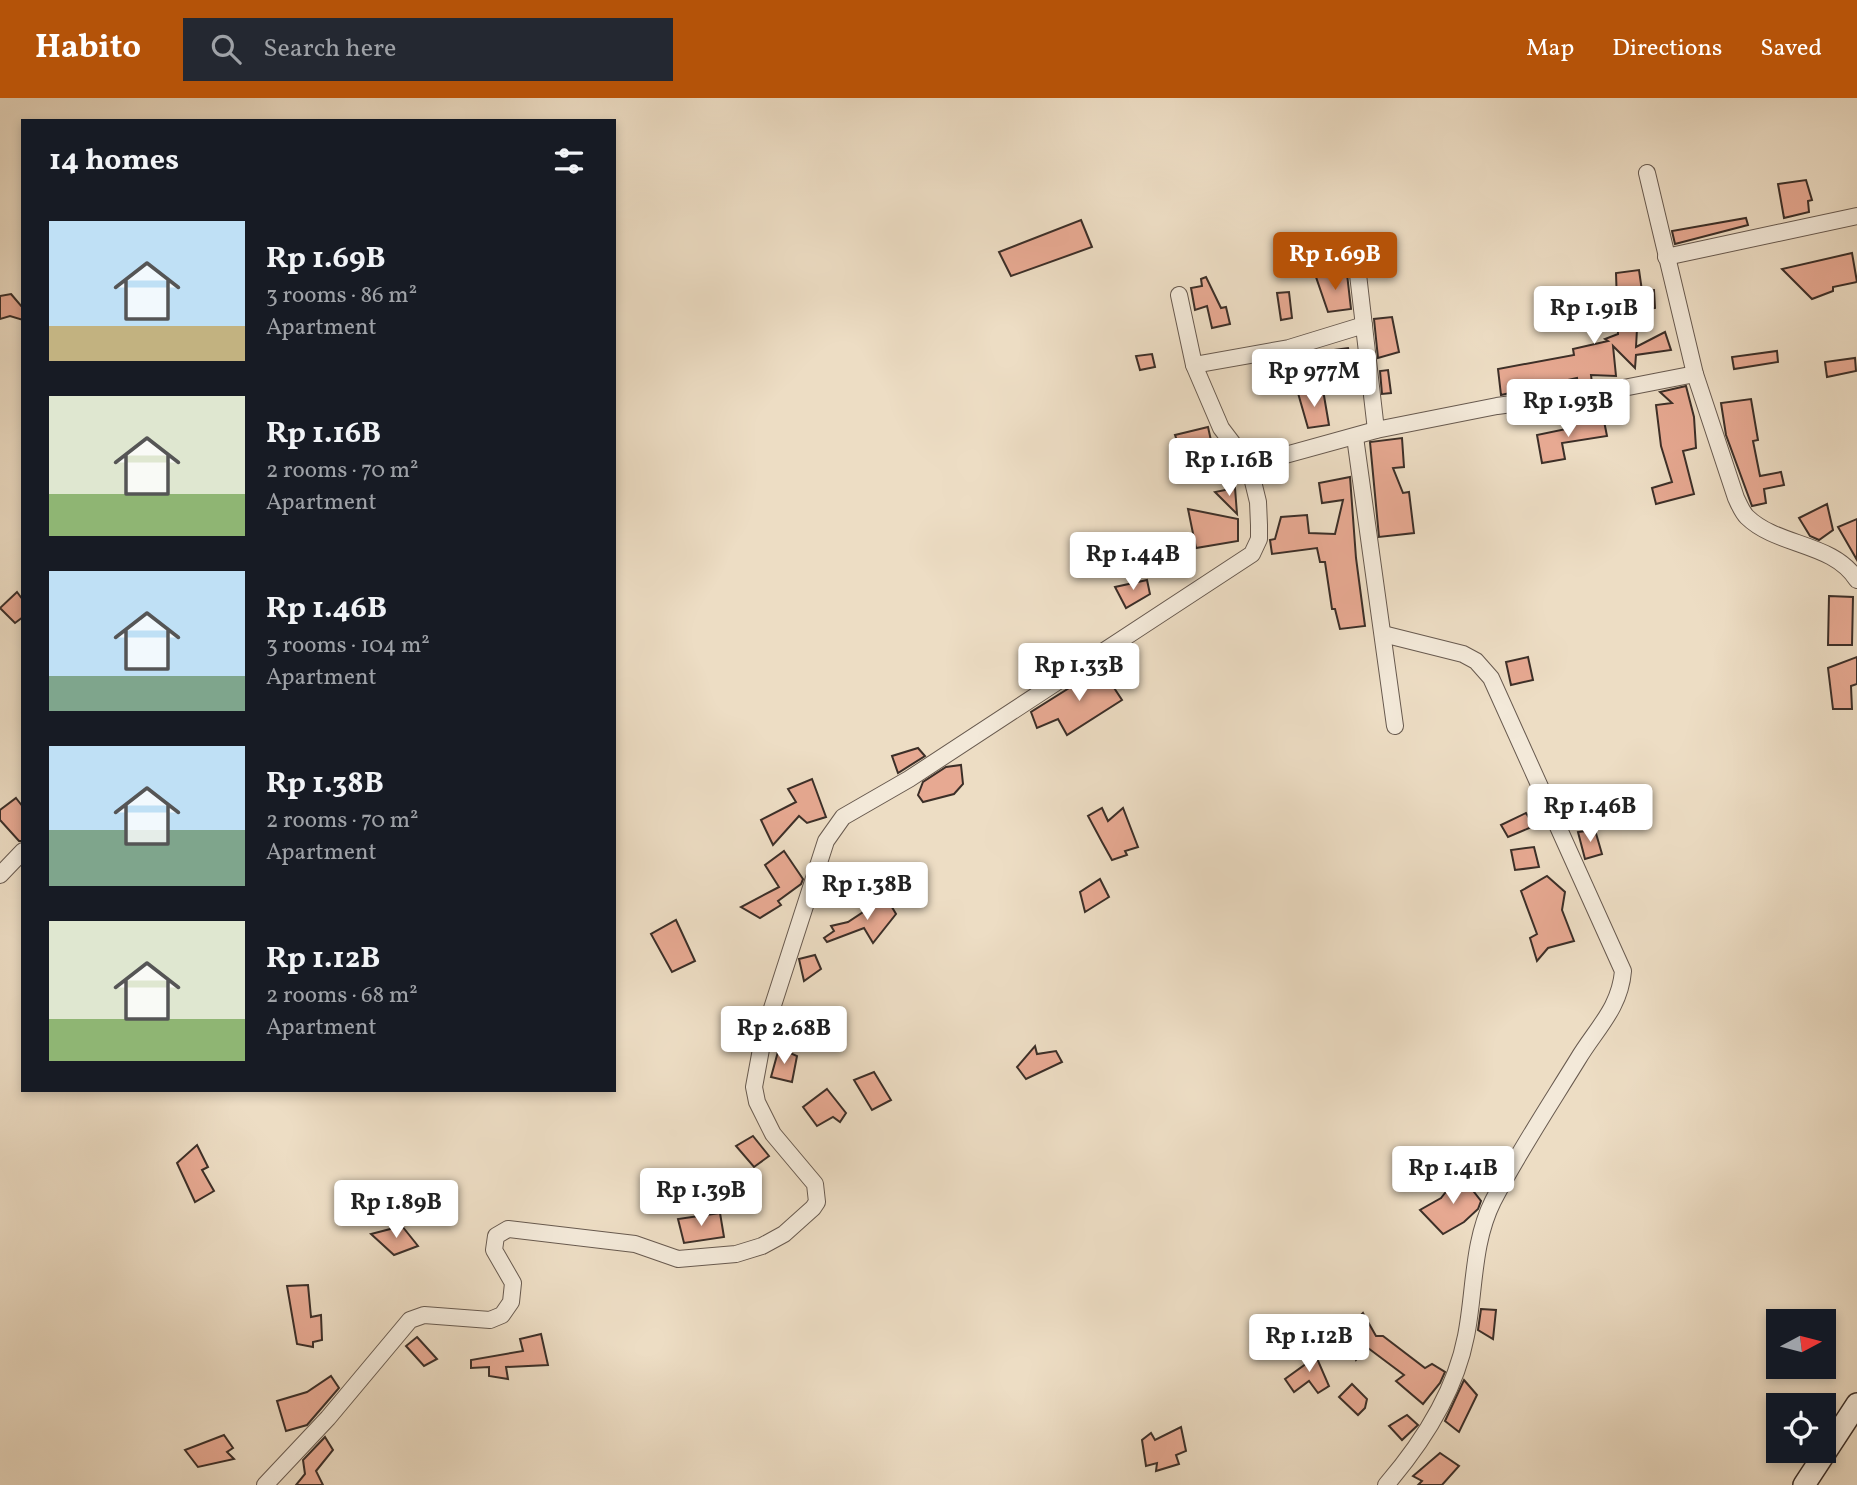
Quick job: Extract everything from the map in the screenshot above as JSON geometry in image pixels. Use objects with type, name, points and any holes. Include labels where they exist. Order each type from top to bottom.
[{"type":"main road","points":[[1804,1485],[1857,1404]]},
{"type":"street","points":[[1647,173],[1695,374],[1731,485],[1746,516],[1764,528],[1836,558],[1857,580]]},
{"type":"street","points":[[1666,257],[1857,216]]},
{"type":"street","points":[[1356,257],[1376,429]]},
{"type":"street","points":[[265,1485],[327,1419],[410,1320],[424,1315],[490,1320],[502,1315],[511,1302],[513,1283],[494,1250],[496,1237],[508,1229],[635,1244],[678,1259],[736,1254],[762,1246],[784,1234],[813,1208],[817,1202],[816,1184],[773,1134],[757,1102],[754,1087],[764,1033],[826,841],[843,817],[909,779],[1252,554],[1259,539],[1258,502],[1250,465],[1221,428],[1194,365],[1179,295]]},
{"type":"street","points":[[1194,365],[1289,348],[1364,326]]},
{"type":"street","points":[[1250,465],[1376,429],[1497,406],[1608,391],[1695,374]]},
{"type":"street","points":[[1355,437],[1395,726]]},
{"type":"street","points":[[1382,634],[1463,654],[1476,660],[1491,678],[1623,971],[1616,1004],[1580,1056],[1487,1215],[1480,1234],[1466,1337],[1457,1367],[1437,1414],[1386,1485]]},
{"type":"street","points":[[0,875],[21,853]]},
{"type":"building","points":[[1806,180],[1812,200],[1808,201],[1809,212],[1784,218],[1778,184]]},
{"type":"building","points":[[1746,218],[1748,225],[1675,244],[1672,231]]},
{"type":"building","points":[[1081,220],[1092,247],[1011,276],[999,252]]},
{"type":"building","points":[[1852,253],[1857,282],[1833,287],[1833,291],[1812,299],[1782,269]]},
{"type":"building","points":[[1639,270],[1642,291],[1654,290],[1655,308],[1638,311],[1636,347],[1665,332],[1671,350],[1636,355],[1635,368],[1613,346],[1616,376],[1591,375],[1592,383],[1578,384],[1577,378],[1501,395],[1498,369],[1574,355],[1573,349],[1608,341],[1605,339],[1618,334],[1616,273]]},
{"type":"building","points":[[1347,274],[1351,309],[1328,312],[1316,277]]},
{"type":"building","points":[[1206,277],[1221,308],[1226,307],[1230,324],[1212,328],[1207,306],[1195,310],[1191,288],[1202,286],[1201,279]]},
{"type":"building","points":[[1289,292],[1292,318],[1281,320],[1277,293]]},
{"type":"building","points":[[11,294],[21,306],[21,319],[10,316],[0,319],[0,296]]},
{"type":"building","points":[[1392,317],[1399,352],[1378,358],[1374,319]]},
{"type":"building","points":[[1348,348],[1352,366],[1320,371],[1318,352]]},
{"type":"building","points":[[1777,351],[1778,362],[1734,369],[1732,357]]},
{"type":"building","points":[[1152,354],[1155,367],[1140,370],[1136,356]]},
{"type":"building","points":[[1855,358],[1856,371],[1827,377],[1825,362]]},
{"type":"building","points":[[1388,370],[1391,393],[1382,394],[1380,371]]},
{"type":"building","points":[[1686,386],[1694,417],[1696,448],[1683,451],[1694,494],[1656,504],[1652,488],[1672,482],[1661,446],[1656,405],[1672,403],[1660,392]]},
{"type":"building","points":[[1323,390],[1329,425],[1308,428],[1298,393]]},
{"type":"building","points":[[1751,399],[1758,440],[1753,441],[1760,476],[1781,472],[1784,485],[1764,489],[1766,503],[1752,506],[1726,435],[1721,403]]},
{"type":"building","points":[[1604,421],[1607,436],[1562,443],[1565,459],[1542,463],[1537,435],[1571,428],[1571,422]]},
{"type":"building","points":[[1208,427],[1214,454],[1184,461],[1175,435]]},
{"type":"building","points":[[1402,438],[1404,467],[1393,468],[1403,493],[1409,492],[1414,533],[1379,537],[1370,442]]},
{"type":"building","points":[[1350,477],[1356,558],[1365,626],[1340,629],[1335,609],[1332,609],[1325,562],[1320,562],[1317,548],[1272,554],[1270,540],[1275,539],[1281,517],[1307,515],[1309,533],[1335,534],[1343,500],[1322,503],[1319,483]]},
{"type":"building","points":[[1235,488],[1237,514],[1215,492]]},
{"type":"building","points":[[1827,504],[1833,530],[1819,540],[1810,536],[1799,518]]},
{"type":"building","points":[[1188,509],[1238,519],[1238,541],[1196,548]]},
{"type":"building","points":[[1857,519],[1857,560],[1838,527]]},
{"type":"building","points":[[1147,580],[1150,594],[1126,608],[1115,587]]},
{"type":"building","points":[[17,592],[21,597],[21,618],[15,623],[0,608]]},
{"type":"building","points":[[1829,596],[1853,597],[1852,645],[1828,645]]},
{"type":"building","points":[[1528,657],[1533,680],[1511,685],[1506,662]]},
{"type":"building","points":[[1857,657],[1857,684],[1851,686],[1852,709],[1833,709],[1828,668]]},
{"type":"building","points":[[1101,668],[1122,700],[1067,735],[1058,719],[1037,728],[1031,712]]},
{"type":"building","points":[[918,748],[925,756],[898,773],[892,756]]},
{"type":"building","points":[[961,765],[963,784],[954,794],[923,802],[918,795],[923,782],[946,767]]},
{"type":"building","points":[[812,779],[826,817],[807,823],[799,816],[773,845],[761,820],[796,802],[788,789]]},
{"type":"building","points":[[16,798],[21,804],[21,841],[0,820],[0,810]]},
{"type":"building","points":[[1102,808],[1108,821],[1123,808],[1138,847],[1125,851],[1127,855],[1112,860],[1088,816]]},
{"type":"building","points":[[1526,813],[1534,826],[1508,837],[1501,825]]},
{"type":"building","points":[[1595,830],[1602,854],[1585,859],[1578,832]]},
{"type":"building","points":[[1534,847],[1539,867],[1515,870],[1511,850]]},
{"type":"building","points":[[784,851],[803,879],[801,884],[778,901],[781,905],[760,918],[741,907],[779,887],[765,865]]},
{"type":"building","points":[[1547,876],[1565,892],[1562,910],[1574,941],[1548,948],[1537,961],[1530,938],[1537,934],[1521,891]]},
{"type":"building","points":[[1100,879],[1109,897],[1085,912],[1080,892]]},
{"type":"building","points":[[886,897],[896,914],[873,943],[864,928],[827,942],[824,938],[834,931],[831,926],[848,922]]},
{"type":"building","points":[[676,920],[695,961],[672,972],[651,934]]},
{"type":"building","points":[[815,955],[821,969],[804,981],[799,959]]},
{"type":"building","points":[[1035,1046],[1037,1054],[1056,1051],[1062,1062],[1026,1079],[1017,1067]]},
{"type":"building","points":[[779,1048],[797,1056],[792,1082],[771,1077]]},
{"type":"building","points":[[874,1072],[891,1100],[872,1110],[854,1080]]},
{"type":"building","points":[[827,1089],[846,1113],[840,1122],[833,1117],[817,1126],[803,1107]]},
{"type":"building","points":[[753,1136],[769,1156],[754,1167],[736,1146]]},
{"type":"building","points":[[197,1145],[208,1167],[202,1170],[214,1191],[195,1202],[177,1163]]},
{"type":"building","points":[[1460,1174],[1481,1201],[1478,1209],[1464,1222],[1443,1234],[1420,1210],[1441,1198]]},
{"type":"building","points":[[720,1213],[724,1237],[684,1243],[678,1219]]},
{"type":"building","points":[[402,1226],[418,1246],[394,1255],[371,1234]]},
{"type":"building","points":[[308,1285],[311,1317],[321,1315],[322,1340],[313,1342],[313,1347],[297,1344],[287,1286]]},
{"type":"building","points":[[1481,1309],[1496,1310],[1493,1339],[1478,1330]]},
{"type":"building","points":[[1363,1313],[1376,1336],[1383,1336],[1425,1368],[1432,1364],[1445,1372],[1440,1383],[1423,1404],[1396,1381],[1404,1375],[1368,1348],[1356,1360],[1346,1330]]},
{"type":"building","points":[[541,1334],[548,1365],[506,1367],[508,1379],[489,1376],[489,1367],[471,1368],[471,1360],[523,1351],[520,1339]]},
{"type":"building","points":[[417,1337],[437,1359],[424,1366],[406,1346]]},
{"type":"building","points":[[1312,1347],[1329,1386],[1318,1393],[1309,1381],[1294,1392],[1285,1379],[1307,1363],[1299,1354]]},
{"type":"building","points":[[331,1376],[339,1388],[307,1425],[286,1431],[277,1401],[307,1392]]},
{"type":"building","points":[[1464,1380],[1477,1395],[1459,1432],[1445,1421]]},
{"type":"building","points":[[1352,1384],[1367,1399],[1365,1408],[1358,1415],[1339,1397]]},
{"type":"building","points":[[1407,1415],[1418,1425],[1402,1440],[1389,1426]]},
{"type":"building","points":[[1181,1427],[1186,1451],[1176,1455],[1179,1464],[1156,1471],[1157,1463],[1146,1466],[1142,1440],[1151,1433],[1155,1440]]},
{"type":"building","points":[[224,1435],[233,1448],[227,1452],[234,1459],[198,1467],[185,1450]]},
{"type":"building","points":[[325,1437],[333,1450],[316,1471],[323,1485],[296,1485],[305,1474],[303,1460]]},
{"type":"building","points":[[1440,1453],[1459,1466],[1442,1485],[1418,1485],[1422,1481],[1413,1476]]}]
